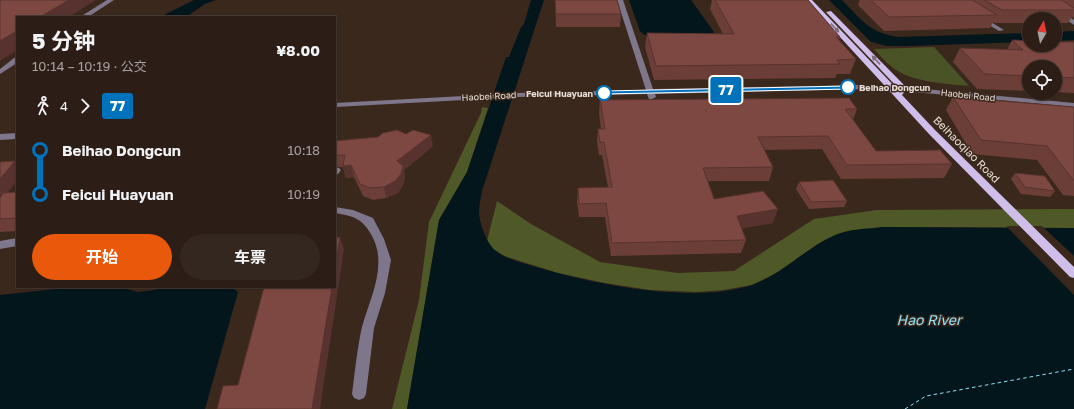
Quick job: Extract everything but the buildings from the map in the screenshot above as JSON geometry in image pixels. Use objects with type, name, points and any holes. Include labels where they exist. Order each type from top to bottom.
[{"type":"main road","name":"Beihaoqiao Road","points":[[809,0],[890,88],[900,92]]},
{"type":"main road","name":"Beihaoqiao Road","points":[[817,0],[900,92],[932,132],[1074,274]]},
{"type":"street","points":[[85,16],[111,0]]},
{"type":"street","points":[[620,0],[651,94]]},
{"type":"street","points":[[1040,0],[1074,23]]},
{"type":"street","points":[[973,14],[1002,30]]},
{"type":"street","points":[[0,72],[16,61]]},
{"type":"street","name":"Haobei Road","points":[[336,105],[865,87],[890,88]]},
{"type":"street","name":"Haobei Road","points":[[651,94],[828,94],[900,92],[1074,105]]},
{"type":"street","name":"Haobei Road","points":[[900,92],[1074,110]]},
{"type":"street","name":"Haobei Road","points":[[336,111],[488,99]]},
{"type":"street","points":[[0,136],[16,130]]},
{"type":"street","points":[[0,136],[16,136]]},
{"type":"street","points":[[336,210],[349,212],[369,221],[379,239],[385,260],[379,293],[368,328],[359,394]]},
{"type":"street","points":[[0,245],[16,242]]},
{"type":"green space","points":[[934,47],[969,86],[929,81],[908,76],[889,65],[874,49]]},
{"type":"green space","points":[[482,107],[488,108],[467,172],[439,220],[407,409],[392,409],[419,300],[429,222],[481,113]]},
{"type":"green space","points":[[497,201],[531,224],[600,262],[678,273],[734,271],[814,219],[877,210],[1074,209],[1074,228],[882,227],[814,248],[782,270],[752,285],[723,290],[697,292],[650,290],[605,283],[558,273],[504,256],[494,250],[487,241]]},
{"type":"water","points":[[194,0],[216,0],[205,4],[187,16],[162,16]]},
{"type":"water","name":"Hao River","points":[[531,0],[544,0],[482,191],[480,204],[479,216],[482,227],[486,238],[495,250],[517,261],[563,274],[617,286],[646,290],[702,293],[729,290],[752,285],[784,268],[824,240],[840,233],[852,230],[882,227],[1074,228],[1074,409],[407,409],[439,220],[467,172],[506,57],[509,57],[521,27],[524,24]]},
{"type":"water","points":[[629,0],[691,0],[714,32],[713,34],[648,36],[640,31]]},
{"type":"water","points":[[829,0],[842,0],[873,29],[899,37],[1022,33],[1022,42],[887,46],[871,42]]},
{"type":"water","points":[[1074,31],[1074,40],[1062,41],[1062,32]]},
{"type":"water","points":[[66,288],[123,288],[138,292],[160,288],[232,288],[238,292],[205,409],[0,409],[0,295]]},
{"type":"pier","points":[[1006,226],[1042,226],[1074,256],[1074,295]]},
{"type":"ferry route","points":[[905,409],[926,396],[1074,369]]},
{"type":"bus line","name":"77","points":[[604,93],[848,87]]},
{"type":"place","name":"Beihao Dongcun","points":[[848,87]]},
{"type":"place","name":"Feicui Huayuan","points":[[604,93]]}]
